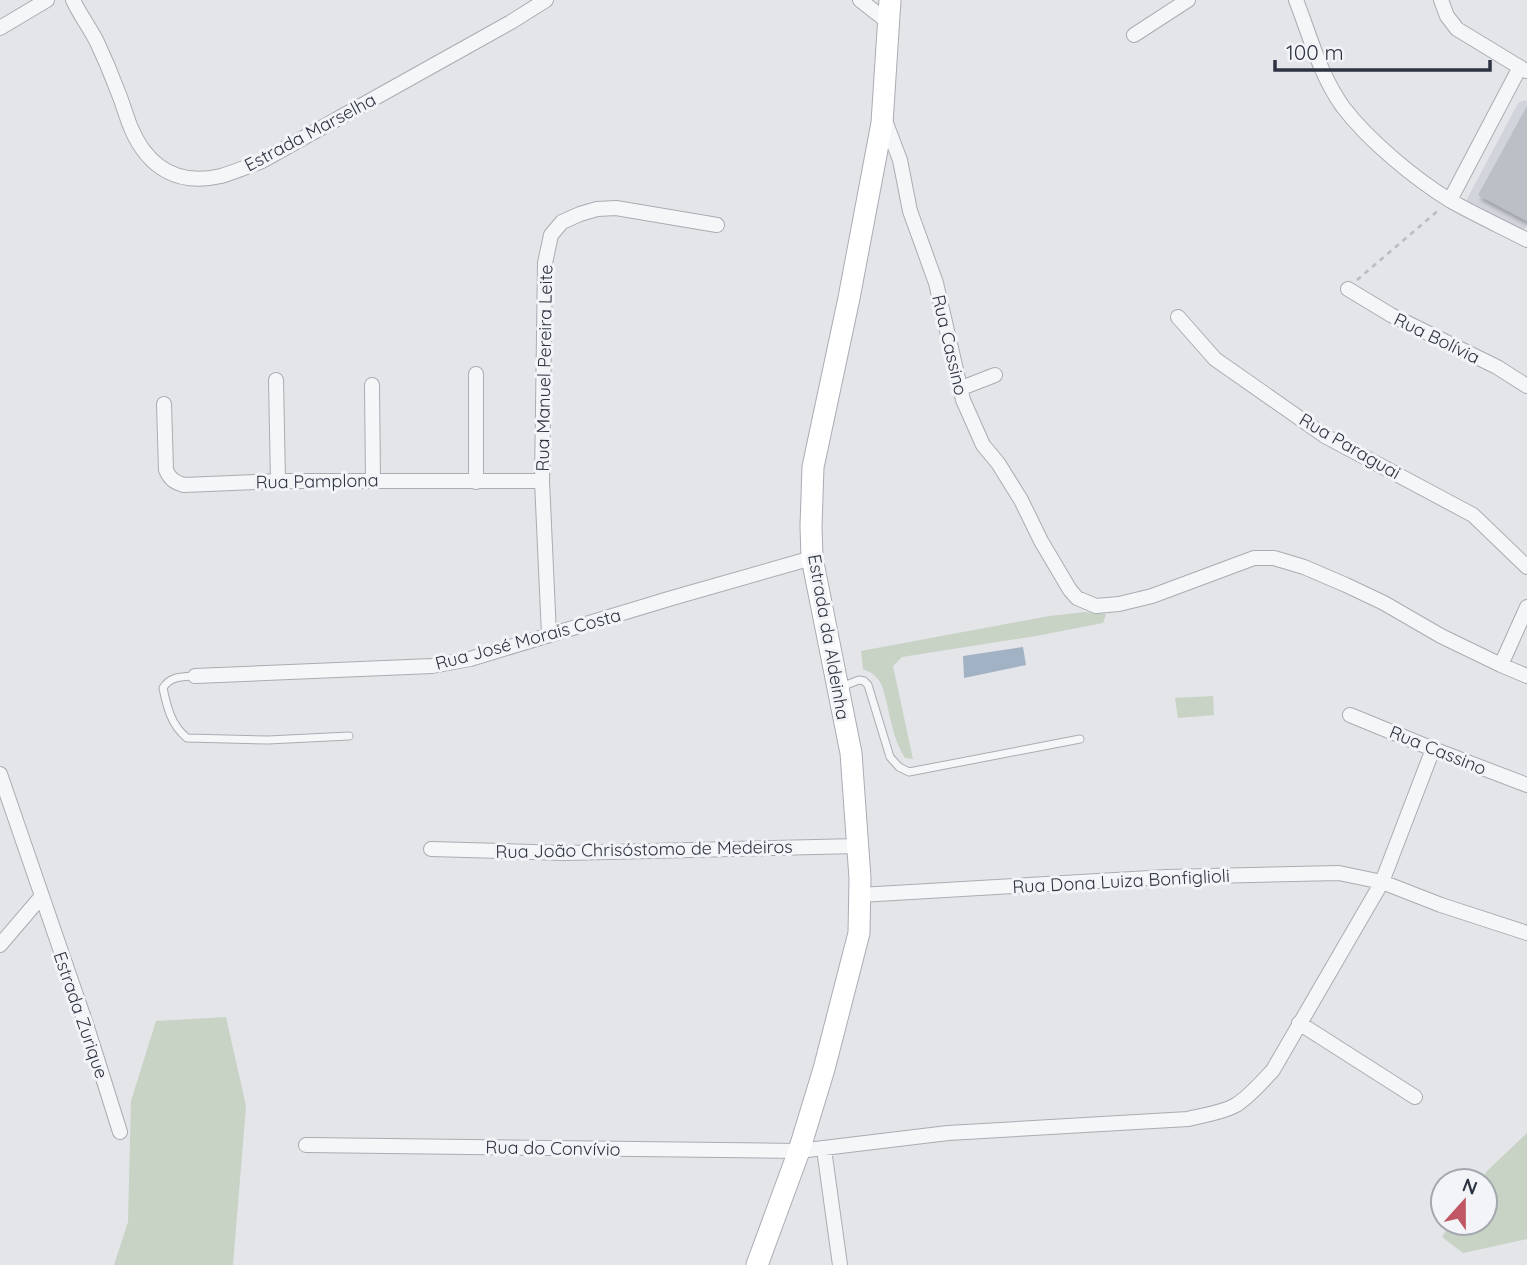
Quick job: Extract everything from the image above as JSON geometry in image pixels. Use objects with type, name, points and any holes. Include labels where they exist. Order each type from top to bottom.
[{"type":"street","points":[[0,28],[47,0]]},
{"type":"street","name":"Estrada Marselha","points":[[73,0],[96,40],[130,127],[151,162],[166,172],[198,178],[220,176],[262,161],[512,22],[545,0]]},
{"type":"street","points":[[860,0],[888,22]]},
{"type":"street","name":"Estrada da Aldeinha","points":[[757,1265],[799,1152],[824,1069],[859,933],[858,846],[851,753],[812,558],[811,526],[813,467],[877,158],[883,116],[890,0]]},
{"type":"street","points":[[1133,35],[1188,0]]},
{"type":"street","points":[[1296,0],[1316,57],[1343,106],[1375,142],[1406,169],[1450,200],[1527,240]]},
{"type":"street","points":[[1441,0],[1447,16],[1457,29],[1524,69],[1450,200]]},
{"type":"street","name":"Rua Cassino","points":[[883,116],[900,160],[910,211],[936,283],[960,389],[983,445],[1021,500],[1041,541],[1077,598],[1096,606],[1119,604],[1152,596],[1254,558],[1274,558],[1304,567],[1346,585],[1384,603],[1441,636],[1527,676]]},
{"type":"street","name":"Rua Manuel Pereira Leite","points":[[549,635],[542,481],[545,263],[551,235],[562,222],[580,214],[616,208],[717,225]]},
{"type":"street","name":"Rua Bolívia","points":[[1348,289],[1391,315],[1527,386]]},
{"type":"street","name":"Rua Paraguai","points":[[1178,317],[1215,359],[1325,436],[1474,515],[1527,567]]},
{"type":"street","points":[[476,374],[476,482]]},
{"type":"street","points":[[960,389],[995,375]]},
{"type":"street","points":[[276,380],[278,481]]},
{"type":"street","points":[[372,385],[373,480]]},
{"type":"street","name":"Rua Pamplona","points":[[164,404],[166,470],[176,483],[184,485],[278,481],[542,481]]},
{"type":"street","name":"Rua José Morais Costa","points":[[195,676],[432,666],[470,659],[672,597],[812,558]]},
{"type":"street","points":[[1501,665],[1527,607]]},
{"type":"street","name":"Rua Cassino","points":[[1350,715],[1527,785]]},
{"type":"street","name":"Rua do Convívio","points":[[306,1145],[799,1152],[948,1133],[1188,1119],[1236,1105],[1273,1070],[1285,1052],[1382,882],[1433,749]]},
{"type":"street","name":"Estrada Zurique","points":[[0,775],[87,1027],[120,1132]]},
{"type":"street","name":"Rua João Chrisóstomo de Medeiros","points":[[431,849],[565,853],[858,846]]},
{"type":"street","name":"Rua Dona Luiza Bonfiglioli","points":[[860,895],[1167,877],[1339,873],[1382,882],[1441,905],[1527,933]]},
{"type":"street","points":[[0,945],[41,897]]},
{"type":"street","points":[[1299,1024],[1415,1097]]},
{"type":"street","points":[[824,1149],[840,1265]]},
{"type":"lane","points":[[195,676],[167,681],[163,688],[170,716],[178,730],[187,738],[268,740],[349,736]]},
{"type":"lane","points":[[837,689],[859,680],[868,685],[890,757],[899,767],[909,772],[1080,739]]},
{"type":"path","points":[[1348,289],[1450,200]]},
{"type":"shaded area","points":[[1524,100],[1527,102],[1527,225],[1524,230],[1467,199],[1518,103]]},
{"type":"shaded area","points":[[1085,612],[1106,614],[1103,623],[902,657],[893,666],[913,759],[905,758],[894,732],[883,687],[875,676],[863,669],[861,651],[1049,616]]},
{"type":"shaded area","points":[[1213,696],[1214,715],[1178,718],[1175,698]]},
{"type":"shaded area","points":[[226,1017],[246,1106],[233,1265],[114,1265],[128,1222],[131,1101],[156,1021]]},
{"type":"shaded area","points":[[1527,1133],[1527,1239],[1463,1253],[1442,1237],[1499,1237],[1499,1167],[1491,1167]]},
{"type":"water","points":[[1023,647],[1026,665],[964,678],[963,656]]},
{"type":"building","points":[[1527,106],[1527,221],[1478,195]]}]
